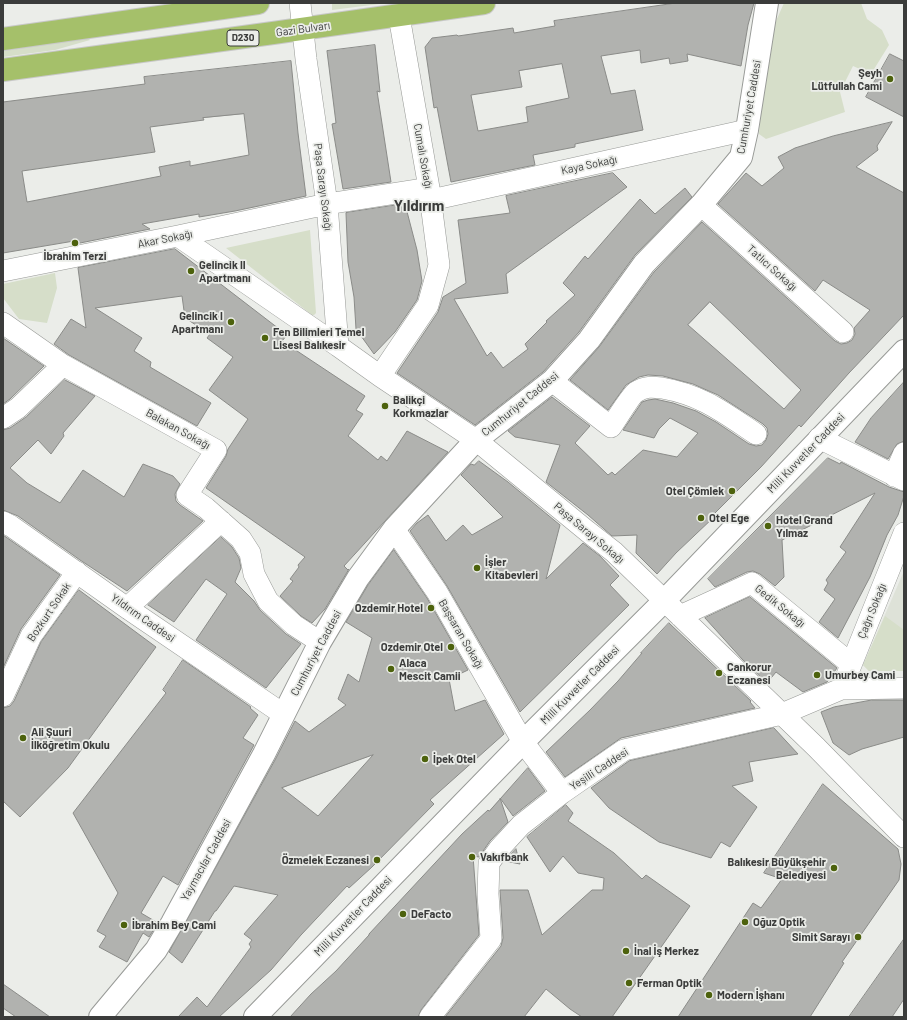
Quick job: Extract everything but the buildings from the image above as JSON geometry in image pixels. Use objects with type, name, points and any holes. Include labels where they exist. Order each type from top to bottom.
[{"type":"highway","points":[[3,39],[258,3]]},
{"type":"highway","name":"Gazi Bulvarı","points":[[3,70],[484,3]]},
{"type":"street","name":"Paşa Sarayı Sokağı","points":[[300,3],[302,29],[326,204],[338,346]]},
{"type":"street","name":"Cumhuriyet Caddesi","points":[[283,714],[320,642],[358,578],[394,529],[476,440],[552,381],[589,340],[644,264],[701,205],[741,157],[747,130],[767,3]]},
{"type":"street","name":"Cumalı Sokağı","points":[[380,376],[428,305],[439,265],[430,194],[399,16]]},
{"type":"street","name":"Kaya Sokağı","points":[[326,204],[430,194],[747,130]]},
{"type":"street","name":"Akar Sokağı","points":[[3,271],[178,236],[326,204]]},
{"type":"street","name":"Tatlıcı Sokağı","points":[[701,205],[843,332]]},
{"type":"street","name":"Paşa Sarayı Sokağı","points":[[178,236],[380,376],[476,440],[614,552],[816,747],[904,837]]},
{"type":"street","name":"Balakan Sokağı","points":[[3,323],[63,365],[216,450],[187,496],[206,508],[241,539],[250,553],[254,574],[268,600],[294,625],[320,642]]},
{"type":"street","name":"Milli Kuvvetler Caddesi","points":[[255,1017],[523,742],[664,601],[904,351]]},
{"type":"street","points":[[3,418],[18,408],[63,365]]},
{"type":"street","points":[[552,381],[611,426],[635,392],[648,386],[677,391],[694,396],[714,406],[756,434]]},
{"type":"street","points":[[819,438],[899,478],[904,453]]},
{"type":"street","points":[[127,608],[221,520]]},
{"type":"street","name":"Yıldırım Caddesi","points":[[3,522],[11,526],[127,608],[283,714]]},
{"type":"street","name":"Başsaran Sokağı","points":[[394,529],[437,592],[523,742],[562,793]]},
{"type":"street","name":"Çağrı Sokağı","points":[[841,689],[904,533]]},
{"type":"street","name":"Bozkurt Sokak","points":[[3,696],[31,636],[76,572]]},
{"type":"street","name":"Gedik Sokağı","points":[[680,616],[752,583],[851,664]]},
{"type":"street","name":"Yeşilli Caddesi","points":[[430,1017],[491,939],[488,894],[489,863],[499,849],[521,826],[562,793],[624,750],[782,714],[841,689],[904,688]]},
{"type":"street","name":"Yaymacılar Caddesi","points":[[100,1017],[156,950],[264,754],[283,714]]},
{"type":"shaded area","points":[[904,571],[904,671],[869,671],[863,665]]},
{"type":"green space","points":[[332,3],[387,3],[332,10]]},
{"type":"green space","points":[[784,3],[861,3],[867,19],[882,30],[889,45],[871,74],[853,66],[840,92],[845,112],[766,139],[759,134],[763,77],[772,30]]},
{"type":"green space","points":[[88,38],[90,40],[55,50],[3,57],[3,51]]},
{"type":"green space","points":[[310,230],[316,313],[314,315],[312,315],[226,248]]},
{"type":"green space","points":[[55,273],[57,288],[47,323],[19,319],[3,298],[3,284]]},
{"type":"green space","points":[[885,616],[904,630],[904,671],[869,671],[863,665]]},
{"type":"place","name":"Şeyh Lütfullah Cami","points":[[890,79]]},
{"type":"place","name":"İbrahim Terzi","points":[[75,243]]},
{"type":"place","name":"Gelincik II Apartmanı","points":[[191,271]]},
{"type":"place","name":"Gelincik I Apartmanı","points":[[231,322]]},
{"type":"place","name":"Fen Bilimleri Temel Lisesi Balıkesir","points":[[265,338]]},
{"type":"place","name":"Balikçi Korkmazlar","points":[[385,406]]},
{"type":"place","name":"Otel Çömlek","points":[[732,491]]},
{"type":"place","name":"Otel Ege","points":[[701,518]]},
{"type":"place","name":"Hotel Grand Yılmaz","points":[[768,526]]},
{"type":"place","name":"İşler Kitabevleri","points":[[477,568]]},
{"type":"place","name":"Ozdemir Hotel","points":[[431,608]]},
{"type":"place","name":"Ozdemir Otel","points":[[451,647]]},
{"type":"place","name":"Alaca Mescit Camii","points":[[391,669]]},
{"type":"place","name":"Cankorur Eczanesi","points":[[719,673]]},
{"type":"place","name":"Umurbey Cami","points":[[817,675]]},
{"type":"place","name":"Ali Şuuri İlköğretim Okulu","points":[[23,738]]},
{"type":"place","name":"İpek Otel","points":[[425,759]]},
{"type":"place","name":"Vakıfbank","points":[[472,857]]},
{"type":"place","name":"Özmelek Eczanesi","points":[[377,860]]},
{"type":"place","name":"Balıkesir Büyükşehir Belediyesi","points":[[834,868]]},
{"type":"place","name":"DeFacto","points":[[403,914]]},
{"type":"place","name":"Oğuz Optik","points":[[745,922]]},
{"type":"place","name":"İbrahim Bey Cami","points":[[124,925]]},
{"type":"place","name":"Simit Sarayı","points":[[858,937]]},
{"type":"place","name":"İnal İş Merkez","points":[[626,951]]},
{"type":"place","name":"Ferman Optik","points":[[629,983]]},
{"type":"place","name":"Modern İşhanı","points":[[709,995]]},
{"type":"district","name":"Yıldırım","points":[[419,206]]}]
